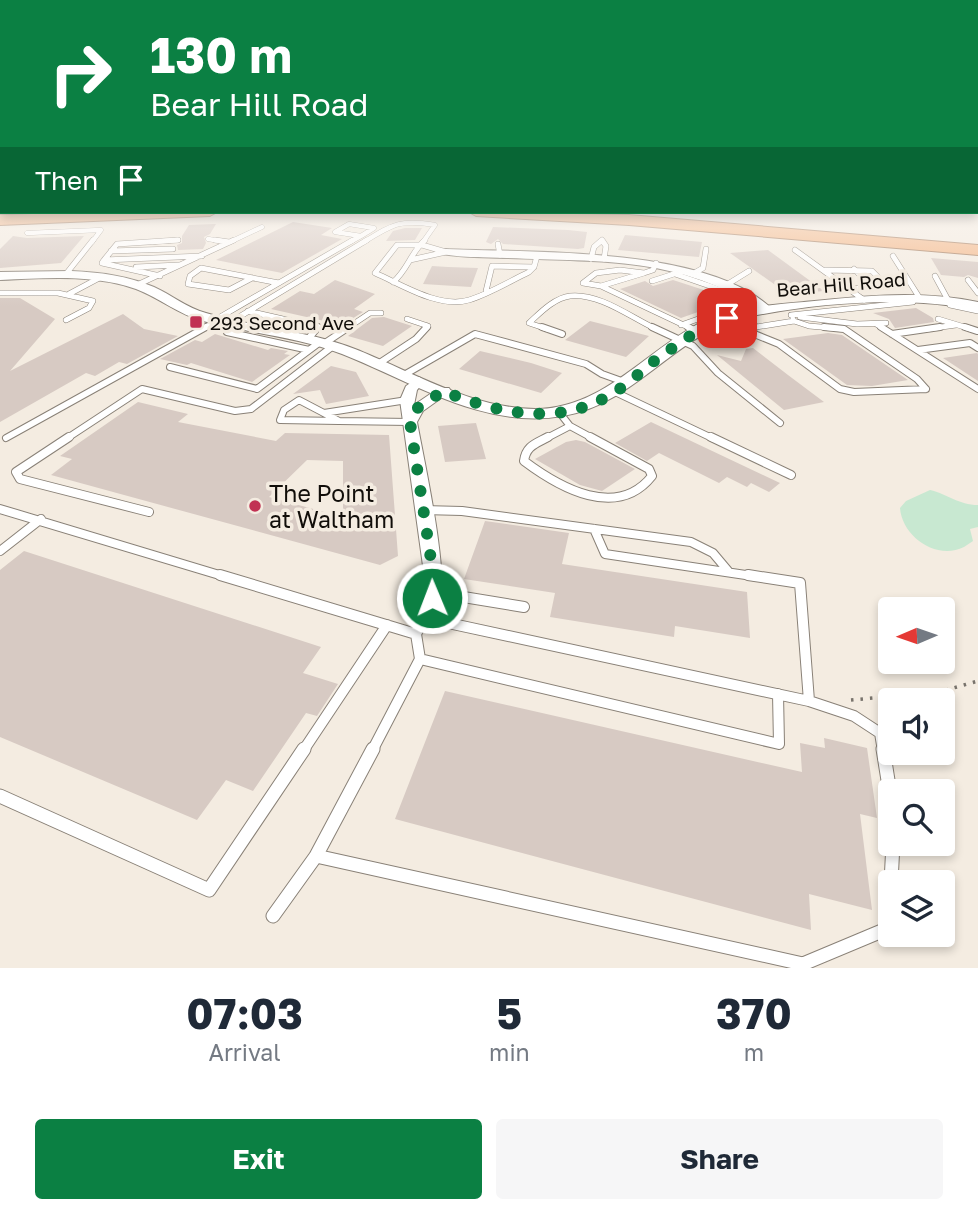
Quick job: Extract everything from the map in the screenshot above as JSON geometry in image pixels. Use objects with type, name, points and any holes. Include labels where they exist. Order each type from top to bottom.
[{"type":"highway","points":[[0,220],[100,216]]},
{"type":"highway","points":[[556,216],[978,250]]},
{"type":"highway","points":[[700,216],[978,239]]},
{"type":"street","points":[[446,252],[499,249],[536,262],[591,259],[656,264],[692,271],[728,284],[783,313]]},
{"type":"street","name":"Bear Hill Road","points":[[0,276],[66,274],[137,285],[185,311],[225,324],[319,344],[500,411],[522,413],[559,412],[587,406],[621,387],[687,332],[719,320],[783,313],[868,294],[948,300],[978,306]]},
{"type":"street","points":[[419,381],[411,389],[407,400],[433,573],[430,605]]},
{"type":"street","points":[[410,422],[416,409],[443,391]]},
{"type":"lane","points":[[6,438],[225,324],[395,223],[418,222],[435,225],[422,245],[416,249],[399,278],[393,282]]},
{"type":"lane","points":[[225,324],[279,283],[362,236],[374,228],[349,224],[335,232],[362,236]]},
{"type":"lane","points":[[137,285],[262,227]]},
{"type":"lane","points":[[27,233],[100,230],[66,274]]},
{"type":"lane","points":[[208,239],[230,242]]},
{"type":"lane","points":[[160,275],[103,265],[104,260],[117,244],[178,240]]},
{"type":"lane","points":[[591,259],[594,247],[602,240],[606,246],[604,260]]},
{"type":"lane","points":[[446,252],[422,245],[395,246],[376,270],[377,275],[433,297],[458,302],[470,300],[516,279],[536,262]]},
{"type":"lane","points":[[111,251],[173,249]]},
{"type":"lane","points":[[652,281],[703,268],[706,249]]},
{"type":"lane","points":[[795,250],[849,289],[868,294],[887,286],[872,271],[825,270]]},
{"type":"lane","points":[[410,260],[446,252]]},
{"type":"lane","points":[[104,260],[202,256]]},
{"type":"lane","points":[[893,257],[919,297]]},
{"type":"lane","points":[[485,291],[492,266],[536,262]]},
{"type":"lane","points":[[601,286],[653,270],[656,264]]},
{"type":"lane","points":[[119,268],[183,265]]},
{"type":"lane","points":[[253,278],[229,290],[188,284],[190,275],[201,268],[253,278],[279,283]]},
{"type":"lane","points":[[644,273],[612,269],[588,276],[583,283],[601,286],[687,332],[698,351],[718,373],[780,423]]},
{"type":"lane","points":[[854,269],[868,294]]},
{"type":"lane","points":[[728,284],[749,271]]},
{"type":"lane","points":[[562,334],[529,323],[550,305],[569,296],[602,301],[643,323],[687,332],[738,302],[727,292],[675,274]]},
{"type":"lane","points":[[935,276],[948,300]]},
{"type":"lane","points":[[66,294],[98,277]]},
{"type":"lane","points":[[968,280],[978,293]]},
{"type":"lane","points":[[849,289],[868,294]]},
{"type":"lane","points":[[0,293],[66,294],[94,302],[87,310],[66,320]]},
{"type":"lane","points":[[743,329],[783,313],[908,302],[943,304],[978,311]]},
{"type":"lane","points":[[149,512],[20,479],[16,472],[142,389],[235,411],[251,409],[319,344],[318,327],[248,311]]},
{"type":"lane","points":[[170,367],[257,389],[319,344],[370,313],[381,313]]},
{"type":"lane","points":[[783,313],[828,321],[886,323]]},
{"type":"lane","points":[[719,320],[784,347],[840,389],[926,389],[917,379],[844,329],[809,326],[783,313]]},
{"type":"lane","points":[[378,364],[416,339],[428,326],[407,319]]},
{"type":"lane","points":[[938,319],[977,331]]},
{"type":"lane","points":[[876,324],[978,389]]},
{"type":"lane","points":[[892,334],[956,324]]},
{"type":"lane","points":[[404,375],[475,334],[586,364],[621,387],[791,475]]},
{"type":"lane","points":[[918,350],[970,343],[978,348]]},
{"type":"lane","points":[[339,421],[299,400],[284,410],[279,420],[339,421],[410,422]]},
{"type":"lane","points":[[324,414],[407,400]]},
{"type":"lane","points":[[559,412],[570,426],[640,462],[649,468],[652,476],[645,484],[624,496],[600,500],[585,496],[524,461],[525,451],[529,447],[570,426]]},
{"type":"lane","points":[[0,509],[41,519],[416,634]]},
{"type":"lane","points":[[423,510],[450,510],[691,542],[713,553],[729,572]]},
{"type":"lane","points":[[0,551],[41,519]]},
{"type":"lane","points":[[594,529],[605,554],[800,583],[809,701]]},
{"type":"lane","points":[[430,605],[524,607]]},
{"type":"lane","points":[[273,916],[316,856],[420,659],[416,634],[430,605]]},
{"type":"lane","points":[[430,605],[809,701],[854,716],[880,733],[888,779]]},
{"type":"lane","points":[[0,796],[209,890],[387,625]]},
{"type":"lane","points":[[420,659],[779,744],[778,694]]},
{"type":"lane","points":[[316,856],[803,964],[878,933]]},
{"type":"path","points":[[845,700],[939,692],[978,681]]},
{"type":"green space","points":[[930,490],[978,505],[978,527],[970,529],[973,541],[964,547],[942,551],[922,543],[907,528],[900,508],[906,501]]},
{"type":"building","points":[[293,222],[332,228],[321,235],[342,239],[282,273],[216,260]]},
{"type":"building","points":[[216,224],[210,234],[204,237],[206,243],[203,249],[178,250],[177,245],[182,243],[182,236],[189,225]]},
{"type":"building","points":[[493,227],[587,232],[584,248],[578,249],[503,244],[498,239],[491,244],[486,242]]},
{"type":"building","points":[[422,228],[415,240],[386,241],[393,231]]},
{"type":"building","points":[[625,235],[702,242],[699,257],[618,250]]},
{"type":"building","points":[[13,236],[84,236],[61,263],[0,268],[0,249]]},
{"type":"building","points":[[768,250],[824,291],[788,294],[730,253]]},
{"type":"building","points":[[931,258],[978,262],[978,278],[968,275],[941,275]]},
{"type":"building","points":[[432,266],[478,268],[471,287],[423,284]]},
{"type":"building","points":[[335,280],[375,294],[354,309],[363,312],[342,325],[271,309],[300,291],[314,294]]},
{"type":"building","points":[[673,280],[729,301],[681,318],[620,289],[645,281],[653,286]]},
{"type":"building","points":[[0,298],[20,298],[55,319],[10,371],[123,314],[144,329],[178,336],[127,364],[119,362],[95,376],[86,373],[0,422]]},
{"type":"building","points":[[916,308],[933,318],[934,322],[895,328],[889,319],[873,313]]},
{"type":"building","points":[[384,317],[412,326],[383,346],[348,336],[372,318]]},
{"type":"building","points":[[590,321],[649,336],[626,357],[565,340]]},
{"type":"building","points":[[828,333],[842,335],[908,380],[872,386],[847,385],[783,339]]},
{"type":"building","points":[[215,334],[268,350],[271,348],[288,351],[284,354],[290,355],[252,382],[191,363],[187,365],[160,359],[195,340],[202,342]]},
{"type":"building","points":[[753,348],[824,402],[784,410],[717,355],[741,361],[746,349]]},
{"type":"building","points":[[480,351],[562,373],[541,393],[459,369]]},
{"type":"building","points":[[977,353],[978,381],[943,358]]},
{"type":"building","points":[[331,366],[356,372],[369,396],[326,404],[320,390],[293,394]]},
{"type":"building","points":[[138,402],[188,414],[178,422],[276,441],[285,433],[389,435],[398,556],[380,565],[51,475],[72,459],[60,456]],"holes":[[[307,460],[343,461],[343,517],[269,497]]]},
{"type":"building","points":[[651,422],[780,483],[769,492],[751,483],[747,487],[727,477],[719,483],[659,453],[647,461],[615,443]]},
{"type":"building","points":[[476,423],[486,459],[445,462],[438,426]]},
{"type":"building","points":[[566,442],[585,442],[635,469],[602,491],[580,485],[535,459]]},
{"type":"building","points":[[485,521],[569,533],[562,564],[747,592],[750,638],[675,626],[674,637],[550,617],[555,593],[464,579]]},
{"type":"building","points":[[24,551],[321,647],[303,673],[338,684],[317,716],[306,713],[253,791],[226,780],[197,820],[0,737],[0,570]]},
{"type":"building","points":[[445,691],[802,772],[800,743],[825,748],[824,738],[867,748],[877,818],[860,814],[872,910],[809,894],[811,930],[395,819]]},
{"type":"place","name":"293 Second Ave","points":[[196,322]]},
{"type":"place","name":"The Point at Waltham","points":[[255,506]]},
{"type":"route","points":[[432,598],[433,573],[410,422],[416,409],[443,391],[480,406],[507,412],[538,414],[580,408],[609,395],[696,331],[727,318]]}]
